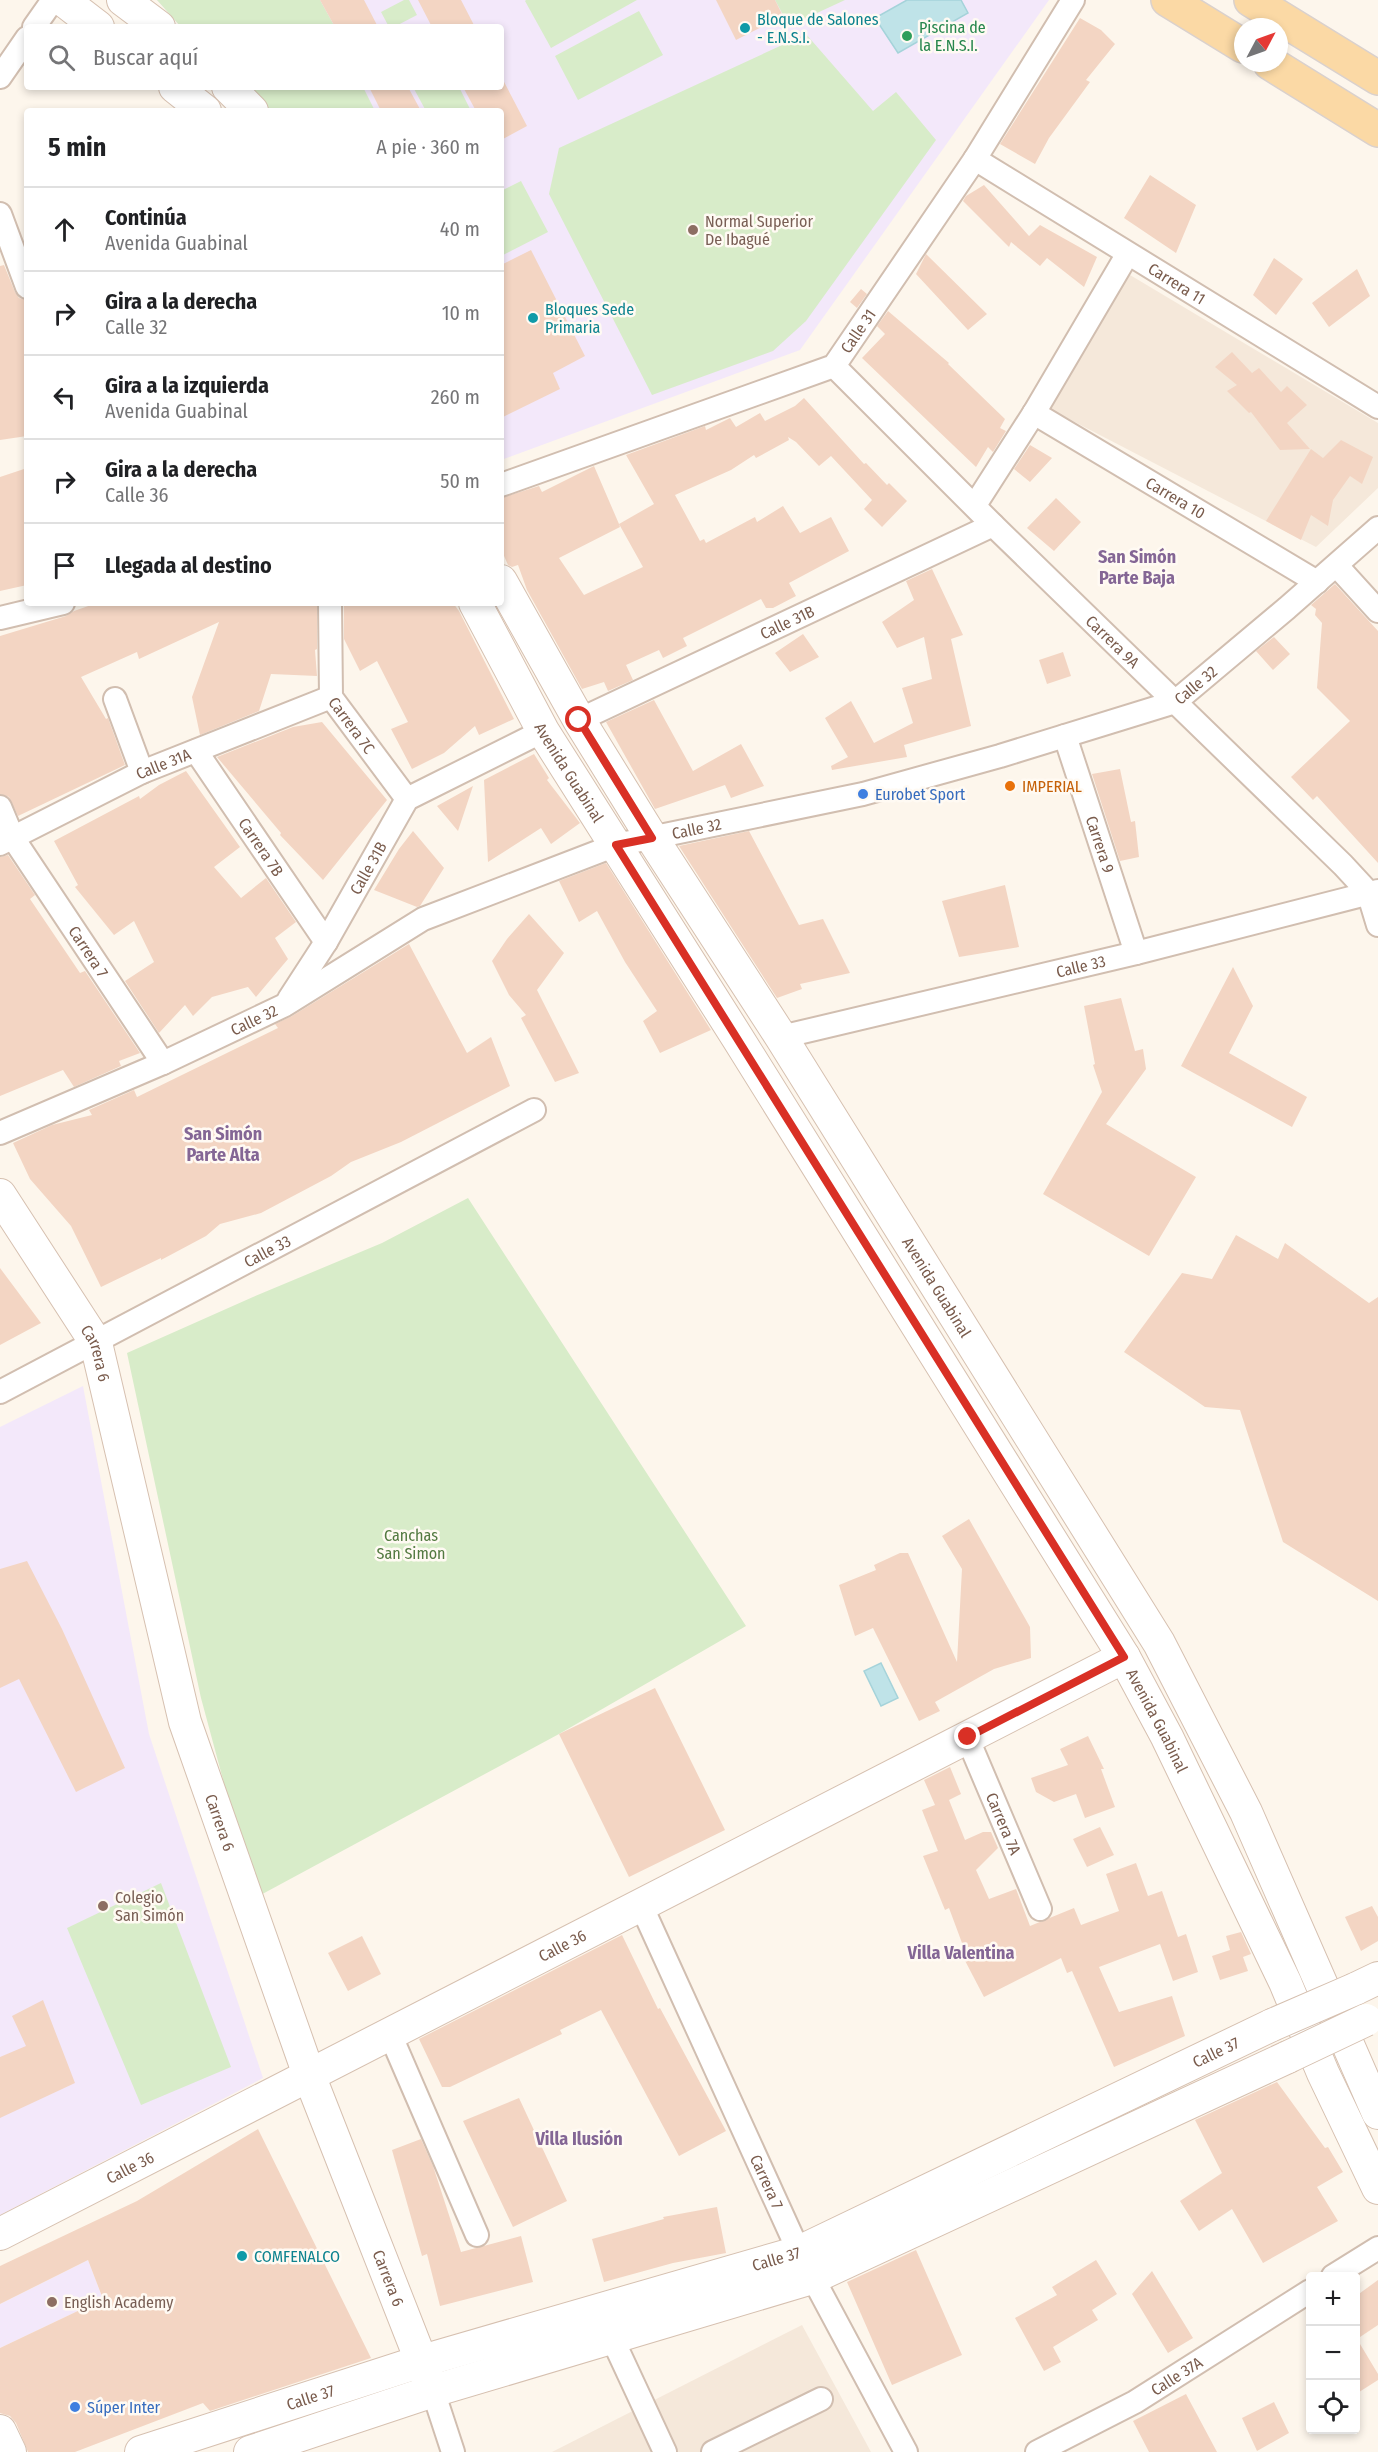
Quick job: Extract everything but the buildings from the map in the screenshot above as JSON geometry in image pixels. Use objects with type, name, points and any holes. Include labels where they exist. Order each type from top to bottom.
[{"type":"main road","points":[[63,0],[94,24]]},
{"type":"main road","points":[[123,0],[155,24]]},
{"type":"main road","points":[[1168,0],[1234,40]]},
{"type":"main road","points":[[1251,0],[1378,78]]},
{"type":"main road","points":[[1285,72],[1378,130]]},
{"type":"main road","points":[[179,90],[201,108]]},
{"type":"main road","points":[[231,90],[249,108]]},
{"type":"main road","name":"Avenida Guabinal","points":[[504,586],[579,720],[652,838],[781,1037],[1159,1643],[1246,1812],[1378,2113]]},
{"type":"main road","name":"Avenida Guabinal","points":[[477,606],[543,731],[1124,1657],[1167,1737],[1285,1982],[1323,2073],[1378,2188]]},
{"type":"main road","name":"Carrera 6","points":[[0,1195],[96,1343],[185,1722],[309,2075],[433,2391]]},
{"type":"main road","name":"Calle 36","points":[[0,2234],[1124,1657]]},
{"type":"main road","name":"Calle 37","points":[[141,2452],[422,2361],[806,2265],[1272,2025],[1366,1983]]},
{"type":"main road","name":"Calle 37","points":[[250,2452],[433,2391],[612,2338],[806,2265],[1288,2057],[1372,2017]]},
{"type":"main road","points":[[0,2431],[10,2452]]},
{"type":"street","points":[[36,24],[52,0]]},
{"type":"street","name":"Calle 31","points":[[504,484],[834,366],[975,159],[1073,0]]},
{"type":"street","points":[[0,77],[24,42]]},
{"type":"street","name":"Carrera 11","points":[[975,159],[1127,255],[1378,407]]},
{"type":"street","points":[[0,214],[24,279]]},
{"type":"street","points":[[975,505],[1034,413],[1127,255]]},
{"type":"street","name":"Carrera 9A","points":[[834,366],[993,525],[1343,865],[1373,891],[1378,925]]},
{"type":"street","name":"Carrera 10","points":[[1034,413],[1317,582]]},
{"type":"street","name":"Calle 31B","points":[[579,720],[993,525]]},
{"type":"street","name":"Calle 32","points":[[0,1133],[163,1063],[285,1005],[423,919],[616,845],[863,794],[1175,702],[1378,528]]},
{"type":"street","points":[[1336,566],[1378,611]]},
{"type":"street","points":[[0,618],[50,606]]},
{"type":"street","name":"Carrera 7C","points":[[330,606],[331,697],[407,799]]},
{"type":"street","name":"Calle 31A","points":[[7,841],[142,772],[331,697]]},
{"type":"street","points":[[115,699],[142,772]]},
{"type":"street","points":[[407,799],[543,731]]},
{"type":"street","name":"Carrera 9","points":[[1065,736],[1136,953]]},
{"type":"street","name":"Carrera 7B","points":[[196,751],[326,942]]},
{"type":"street","name":"Calle 31B","points":[[285,1005],[326,942],[407,799]]},
{"type":"street","name":"Carrera 7","points":[[0,807],[7,841],[163,1063]]},
{"type":"street","name":"Calle 33","points":[[781,1037],[1136,953],[1373,891]]},
{"type":"street","name":"Calle 33","points":[[0,1392],[534,1110]]},
{"type":"street","name":"Carrera 7A","points":[[968,1737],[1040,1910]]},
{"type":"street","name":"Carrera 7","points":[[641,1905],[806,2265],[906,2452]]},
{"type":"street","points":[[390,2034],[477,2235]]},
{"type":"street","points":[[1341,2272],[1378,2248]]},
{"type":"street","name":"Calle 37A","points":[[1037,2452],[1135,2402],[1306,2293]]},
{"type":"street","points":[[612,2338],[665,2452]]},
{"type":"street","name":"Carrera 6","points":[[433,2391],[453,2452]]},
{"type":"street","points":[[713,2452],[821,2399]]},
{"type":"shaded area","name":"Normal Superior De Ibagué","points":[[157,0],[1049,0],[800,350],[504,459],[504,108],[254,108],[238,90],[504,90],[504,24],[178,24]]},
{"type":"shaded area","points":[[1130,275],[1378,423],[1378,488],[1316,547],[1042,405]]},
{"type":"shaded area","name":"Colegio San Simón","points":[[83,1386],[149,1734],[263,2078],[0,2215],[0,1427]]},
{"type":"shaded area","name":"English Academy","points":[[88,2260],[103,2299],[0,2348],[0,2304]]},
{"type":"shaded area","points":[[802,2325],[871,2452],[552,2452]]},
{"type":"green space","points":[[157,0],[320,0],[333,24],[178,24]]},
{"type":"green space","points":[[404,0],[409,0],[417,15],[400,24],[387,24],[381,12]]},
{"type":"green space","points":[[526,0],[637,0],[551,48],[525,1]]},
{"type":"green space","points":[[775,0],[845,0],[789,26]]},
{"type":"green space","points":[[639,11],[663,55],[578,100],[555,56]]},
{"type":"green space","points":[[806,34],[873,111],[896,92],[936,140],[806,321],[773,351],[652,395],[549,194],[559,148]]},
{"type":"green space","points":[[238,90],[364,90],[374,108],[254,108]]},
{"type":"green space","points":[[415,90],[460,90],[470,108],[424,108]]},
{"type":"green space","points":[[521,181],[548,232],[504,254],[504,190]]},
{"type":"green space","name":"Canchas San Simon","points":[[468,1198],[746,1626],[559,1734],[255,1898],[201,1698],[127,1353],[382,1243]]},
{"type":"green space","points":[[161,1883],[231,2067],[141,2105],[67,1928]]},
{"type":"water","name":"Piscina de la E.N.S.I.","points":[[907,0],[961,0],[968,13],[898,53],[875,18]]},
{"type":"water","points":[[881,1663],[898,1698],[881,1706],[864,1671]]},
{"type":"place","name":"Bloque de Salones - E.N.S.I.","points":[[745,28]]},
{"type":"place","name":"Piscina de la E.N.S.I.","points":[[907,36]]},
{"type":"place","name":"Normal Superior De Ibagué","points":[[693,230]]},
{"type":"place","name":"Bloques Sede Primaria","points":[[533,318]]},
{"type":"place","name":"IMPERIAL","points":[[1010,786]]},
{"type":"place","name":"Eurobet Sport","points":[[863,794]]},
{"type":"place","name":"Colegio San Simón","points":[[103,1906]]},
{"type":"place","name":"COMFENALCO","points":[[242,2256]]},
{"type":"place","name":"English Academy","points":[[52,2302]]},
{"type":"place","name":"Súper Inter","points":[[75,2407]]},
{"type":"district","name":"San Simón Parte Baja","points":[[1137,567]]},
{"type":"district","name":"San Simón Parte Alta","points":[[223,1144]]},
{"type":"district","name":"Villa Valentina","points":[[961,1953]]},
{"type":"district","name":"Villa Ilusión","points":[[579,2139]]},
{"type":"route","points":[[579,720],[652,838],[616,845],[1124,1657],[968,1737]]}]
